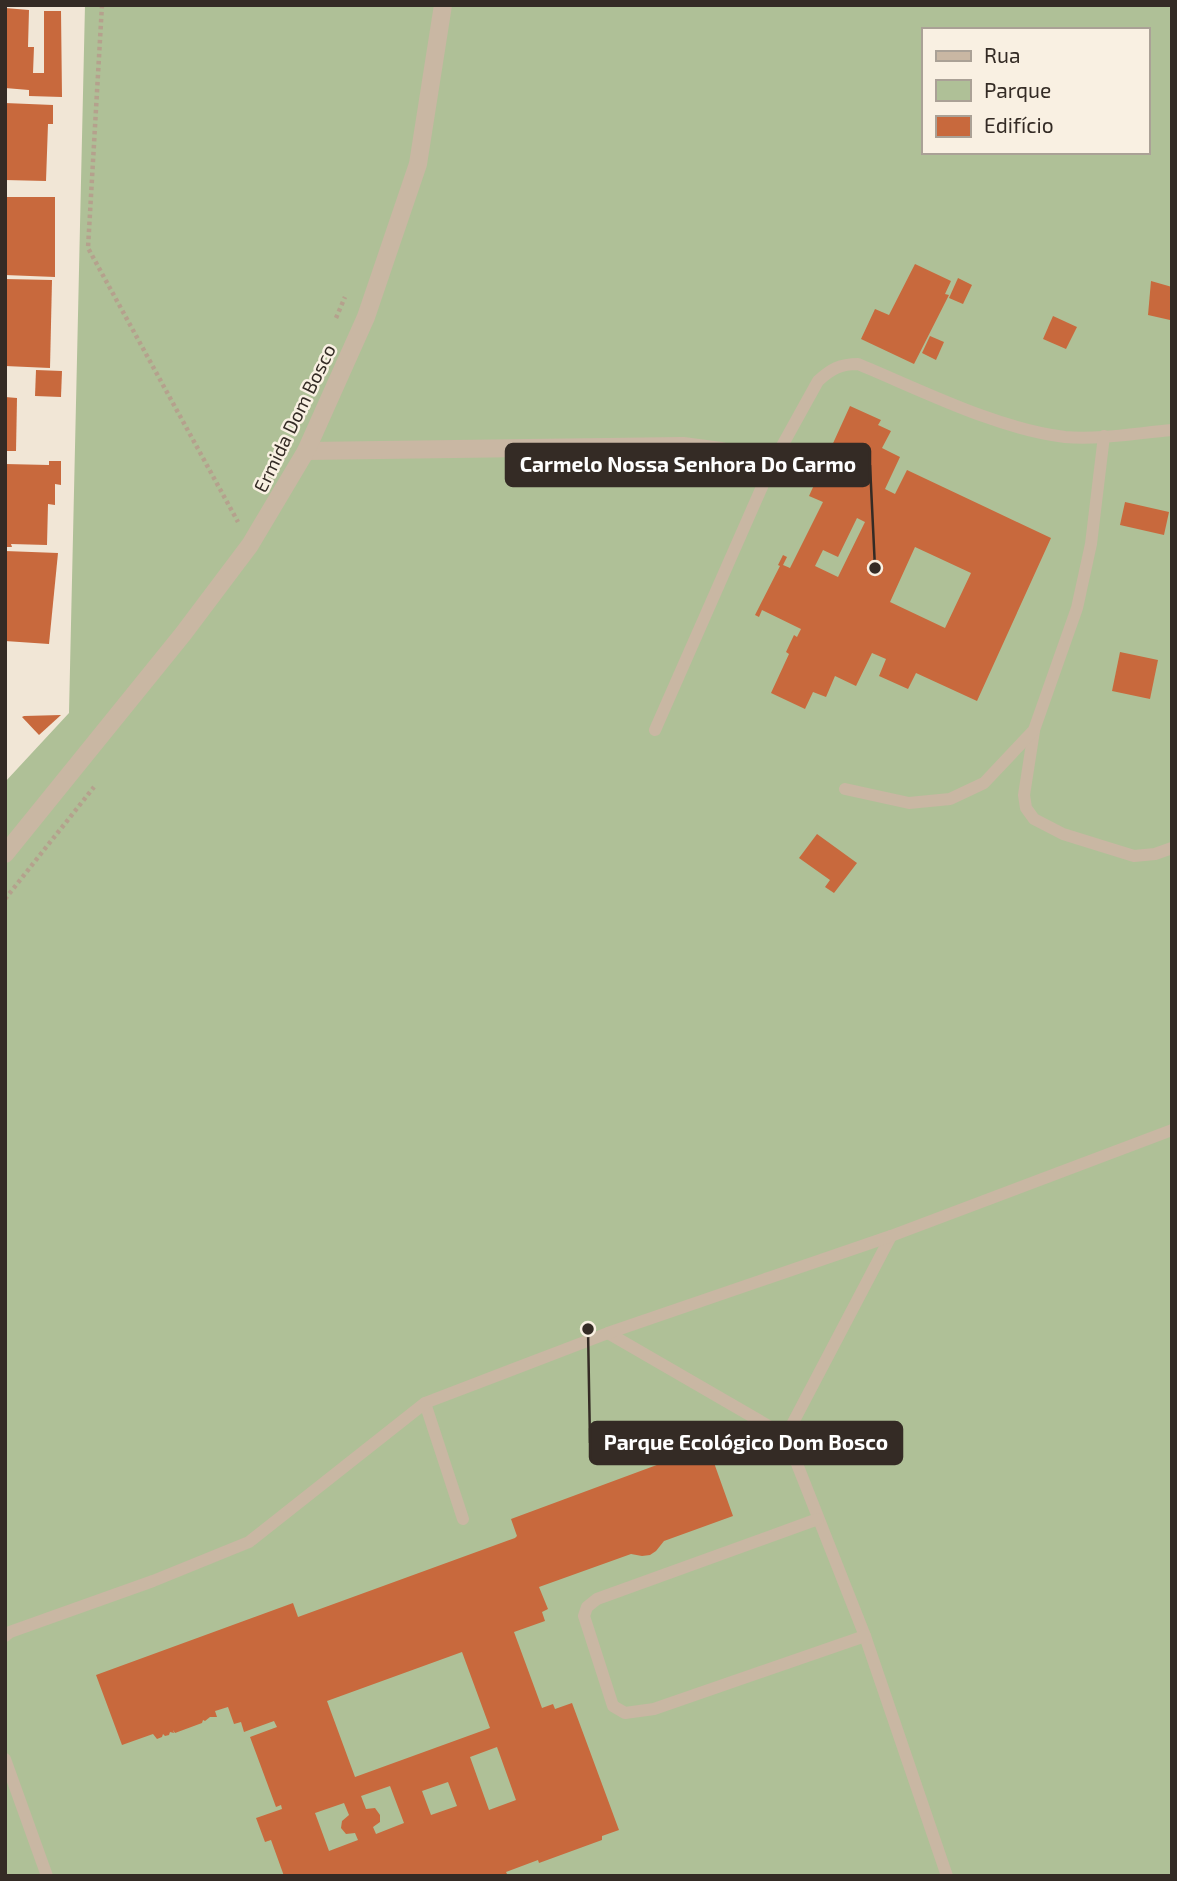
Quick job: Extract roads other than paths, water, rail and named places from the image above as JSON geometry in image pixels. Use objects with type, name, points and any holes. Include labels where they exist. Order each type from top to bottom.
[{"type":"street","name":"Ermida Dom Bosco","points":[[5,854],[183,634],[250,545],[306,451],[366,317],[418,164],[443,5]]},
{"type":"street","points":[[306,451],[683,446],[721,451],[772,464]]},
{"type":"lane","points":[[655,730],[772,464],[818,381],[842,364],[858,364],[1010,425],[1068,437],[1172,430]]},
{"type":"lane","points":[[1104,436],[1091,544],[1077,608],[1034,730],[1024,795],[1026,808],[1034,819],[1063,834],[1134,856],[1155,854],[1172,848]]},
{"type":"lane","points":[[845,789],[909,803],[950,799],[984,783],[1034,730]]},
{"type":"lane","points":[[5,1636],[249,1542],[425,1403],[608,1333],[891,1236],[1172,1130]]},
{"type":"lane","points":[[786,1436],[891,1236]]},
{"type":"lane","points":[[608,1333],[786,1436],[864,1636],[947,1876]]},
{"type":"lane","points":[[425,1403],[463,1519]]},
{"type":"lane","points":[[818,1519],[597,1598],[587,1607],[584,1616],[613,1706],[625,1713],[654,1709],[864,1636]]},
{"type":"lane","points":[[5,1759],[47,1876]]},
{"type":"place","name":"Carmelo Nossa Senhora Do Carmo","points":[[875,568]]},
{"type":"place","name":"Parque Ecológico Dom Bosco","points":[[588,1329]]}]
